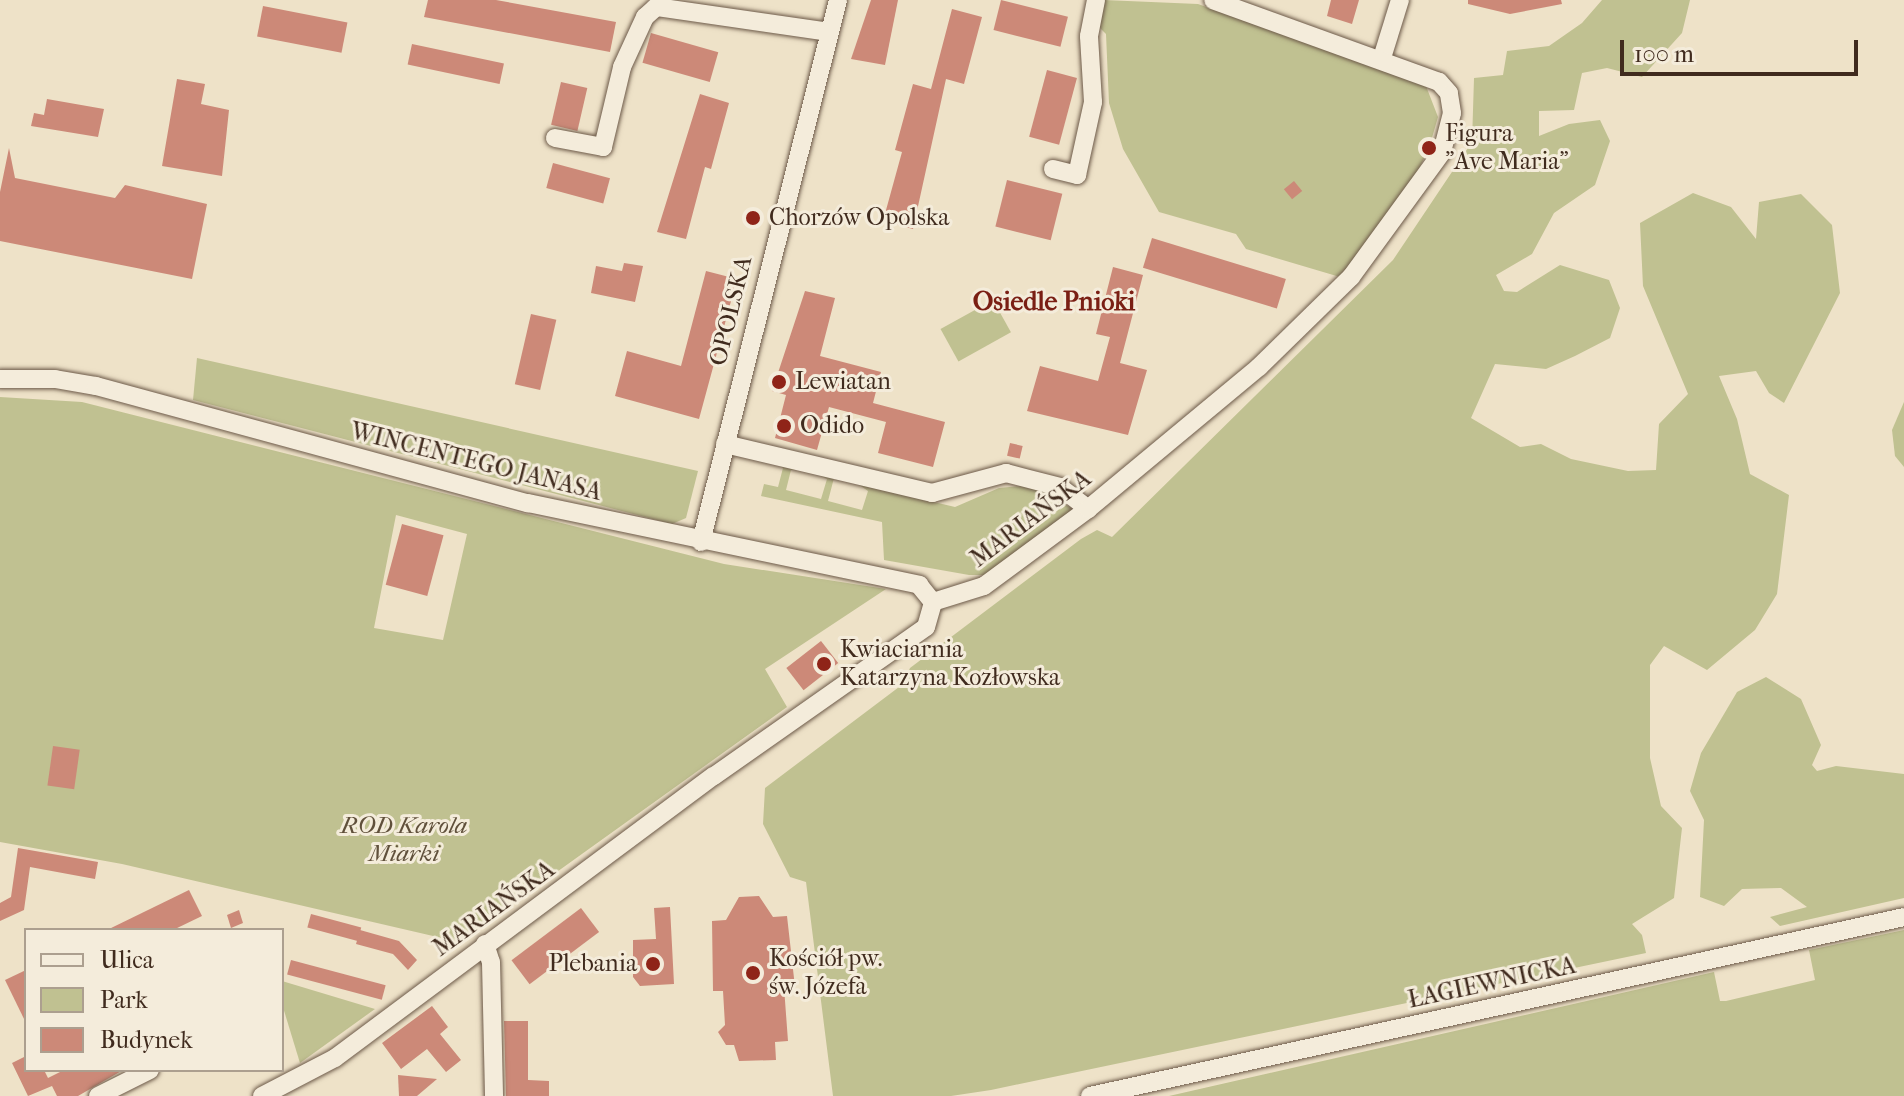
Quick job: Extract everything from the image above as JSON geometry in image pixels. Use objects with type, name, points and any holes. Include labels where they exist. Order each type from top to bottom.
[{"type":"street","name":"OPOLSKA","points":[[701,542],[838,0]]},
{"type":"street","points":[[1053,169],[1077,175],[1093,102],[1089,36],[1096,0]]},
{"type":"street","name":"MARIAŃSKA","points":[[262,1096],[335,1058],[485,944],[926,627],[933,602],[984,586],[1088,509],[1313,316],[1351,277],[1442,152],[1451,131],[1449,93],[1424,74],[1213,0]]},
{"type":"street","points":[[1382,58],[1400,0]]},
{"type":"street","points":[[555,138],[603,147],[622,67],[645,17],[656,7],[829,32]]},
{"type":"street","name":"WINCENTEGO JANASA","points":[[0,379],[55,379],[96,386],[520,501],[701,542],[919,585],[933,602]]},
{"type":"street","points":[[725,444],[932,493],[1006,473],[1060,487],[1088,509]]},
{"type":"street","name":"ŁAGIEWNICKA","points":[[1090,1096],[1904,917]]},
{"type":"street","points":[[485,944],[491,962],[494,1096]]},
{"type":"street","points":[[98,1096],[146,1072]]},
{"type":"green space","points":[[1104,0],[1198,4],[1426,86],[1438,117],[1429,148],[1416,175],[1340,277],[1246,249],[1236,234],[1159,212],[1123,149],[1109,103],[1106,34],[1098,26]]},
{"type":"green space","points":[[1602,0],[1690,0],[1682,33],[1642,77],[1607,68],[1582,73],[1574,110],[1539,111],[1539,136],[1569,124],[1600,120],[1610,141],[1595,185],[1554,213],[1532,254],[1496,275],[1504,291],[1517,292],[1560,265],[1609,280],[1620,308],[1610,338],[1546,369],[1495,364],[1471,418],[1520,447],[1541,444],[1571,459],[1628,471],[1656,470],[1659,424],[1688,394],[1643,286],[1640,223],[1693,193],[1731,207],[1756,239],[1759,202],[1801,194],[1832,225],[1840,293],[1784,403],[1769,393],[1756,371],[1719,376],[1737,419],[1750,474],[1789,495],[1777,594],[1755,630],[1707,670],[1664,646],[1650,665],[1650,758],[1661,806],[1682,828],[1674,898],[1632,924],[1642,935],[1646,953],[991,1090],[951,1096],[833,1096],[806,882],[790,877],[763,824],[765,788],[903,684],[910,668],[1081,539],[1097,530],[1112,537],[1393,260],[1472,142],[1474,78],[1503,75],[1507,51],[1549,46],[1582,23]]},
{"type":"green space","points":[[993,300],[1011,332],[958,361],[941,329]]},
{"type":"green space","points":[[197,358],[698,471],[686,518],[672,524],[193,400]]},
{"type":"green space","name":"ROD Karola Miarki","points":[[0,397],[82,402],[724,564],[886,589],[765,669],[787,707],[459,942],[122,864],[0,842]],"holes":[[[396,515],[467,534],[443,640],[374,628]]]},
{"type":"green space","points":[[1904,402],[1904,467],[1895,456],[1892,430]]},
{"type":"green space","points":[[774,462],[802,469],[791,470],[786,490],[821,499],[827,479],[815,473],[834,478],[828,501],[862,510],[868,491],[858,484],[955,507],[999,488],[1021,486],[1042,489],[1071,508],[1070,515],[986,575],[969,575],[884,560],[882,522],[761,496],[764,484],[778,487],[783,468]]},
{"type":"green space","points":[[1766,677],[1801,699],[1821,745],[1812,765],[1817,771],[1836,766],[1904,774],[1904,898],[1780,926],[1770,917],[1807,907],[1781,888],[1742,889],[1724,906],[1700,897],[1704,820],[1690,791],[1701,753],[1737,692]]},
{"type":"green space","points":[[1904,930],[1904,1096],[1169,1096],[1714,972],[1720,1001],[1726,1001],[1815,980],[1809,950]]},
{"type":"green space","points":[[284,982],[375,1009],[300,1063],[284,1011]]},
{"type":"building","points":[[428,0],[496,0],[616,22],[610,52],[424,17]]},
{"type":"building","points":[[871,0],[898,0],[885,65],[851,59]]},
{"type":"building","points":[[1001,0],[1068,17],[1060,47],[994,30]]},
{"type":"building","points":[[1331,0],[1359,0],[1352,24],[1327,16]]},
{"type":"building","points":[[1468,0],[1561,0],[1562,4],[1510,14],[1468,4]]},
{"type":"building","points":[[263,6],[347,22],[342,53],[257,36]]},
{"type":"building","points":[[952,9],[982,17],[964,84],[946,79],[913,229],[883,221],[902,152],[895,150],[913,84],[931,89]]},
{"type":"building","points":[[651,33],[718,52],[710,82],[642,63]]},
{"type":"building","points":[[412,44],[504,64],[500,84],[408,65]]},
{"type":"building","points":[[1047,70],[1077,78],[1059,145],[1029,137]]},
{"type":"building","points":[[177,79],[205,84],[201,104],[229,110],[222,176],[162,166]]},
{"type":"building","points":[[561,82],[587,88],[577,131],[551,125]]},
{"type":"building","points":[[700,94],[729,103],[711,169],[705,167],[686,239],[657,232]]},
{"type":"building","points":[[47,99],[104,109],[98,137],[31,126],[34,113],[44,115]]},
{"type":"building","points":[[9,148],[15,178],[115,198],[125,185],[207,204],[192,279],[0,241],[0,192]]},
{"type":"building","points":[[553,163],[610,178],[603,203],[546,188]]},
{"type":"building","points":[[1007,180],[1062,194],[1051,240],[995,227]]},
{"type":"building","points":[[1294,181],[1302,191],[1292,199],[1284,189]]},
{"type":"building","points":[[1152,238],[1286,279],[1277,309],[1143,268]]},
{"type":"building","points":[[624,263],[643,266],[635,302],[591,293],[596,266],[622,271]]},
{"type":"building","points":[[1113,267],[1143,275],[1120,363],[1147,370],[1128,435],[1027,411],[1040,366],[1098,381],[1110,337],[1096,334]]},
{"type":"building","points":[[706,271],[737,279],[699,419],[615,396],[627,351],[681,366]]},
{"type":"building","points":[[805,291],[835,298],[820,356],[881,372],[873,403],[945,422],[933,467],[878,453],[886,422],[829,407],[817,450],[775,438],[786,395],[772,391]]},
{"type":"building","points":[[531,314],[556,320],[540,390],[515,384]]},
{"type":"building","points":[[1010,443],[1023,446],[1020,459],[1007,456]]},
{"type":"building","points":[[402,524],[444,535],[427,596],[386,585]]},
{"type":"building","points":[[821,641],[838,663],[804,690],[786,668]]},
{"type":"building","points":[[53,746],[80,750],[74,789],[47,786]]},
{"type":"building","points":[[18,848],[98,862],[95,879],[30,867],[24,910],[0,921],[0,903],[11,897]]},
{"type":"building","points":[[189,890],[202,916],[177,928],[111,928]]},
{"type":"building","name":"Kościół pw. św. Józefa","points":[[759,896],[773,917],[787,916],[795,987],[784,987],[788,1041],[775,1042],[776,1060],[739,1061],[734,1045],[726,1045],[718,1032],[725,1025],[723,991],[713,991],[712,921],[726,920],[739,897]]},
{"type":"building","name":"Plebania","points":[[670,907],[674,984],[640,986],[633,977],[633,940],[656,939],[654,908]]},
{"type":"building","points":[[581,908],[599,932],[530,984],[512,960]]},
{"type":"building","points":[[239,910],[243,923],[231,928],[227,915]]},
{"type":"building","points":[[311,914],[361,927],[358,941],[307,928]]},
{"type":"building","points":[[360,930],[399,941],[417,960],[408,970],[393,954],[356,944]]},
{"type":"building","points":[[291,960],[386,985],[382,1000],[287,974]]},
{"type":"building","points":[[24,971],[24,1019],[5,980]]},
{"type":"building","points":[[432,1006],[448,1027],[440,1034],[461,1060],[446,1072],[427,1049],[401,1069],[382,1043]]},
{"type":"building","points":[[504,1021],[528,1021],[528,1080],[549,1081],[549,1096],[506,1096]]},
{"type":"building","points":[[24,1057],[24,1072],[45,1072],[48,1078],[60,1072],[120,1072],[78,1096],[57,1096],[52,1086],[28,1096],[12,1063]]},
{"type":"building","points":[[398,1075],[437,1079],[417,1096],[399,1096]]},
{"type":"place","name":"Figura \"Ave Maria\"","points":[[1429,148]]},
{"type":"place","name":"Chorzów Opolska","points":[[753,218]]},
{"type":"place","name":"Lewiatan","points":[[779,382]]},
{"type":"place","name":"Odido","points":[[784,426]]},
{"type":"place","name":"Kwiaciarnia Katarzyna Kozłowska","points":[[824,664]]},
{"type":"place","name":"Plebania","points":[[653,964]]},
{"type":"place","name":"Kościół pw. św. Józefa","points":[[753,973]]},
{"type":"district","name":"Osiedle Pnioki","points":[[1054,302]]}]
